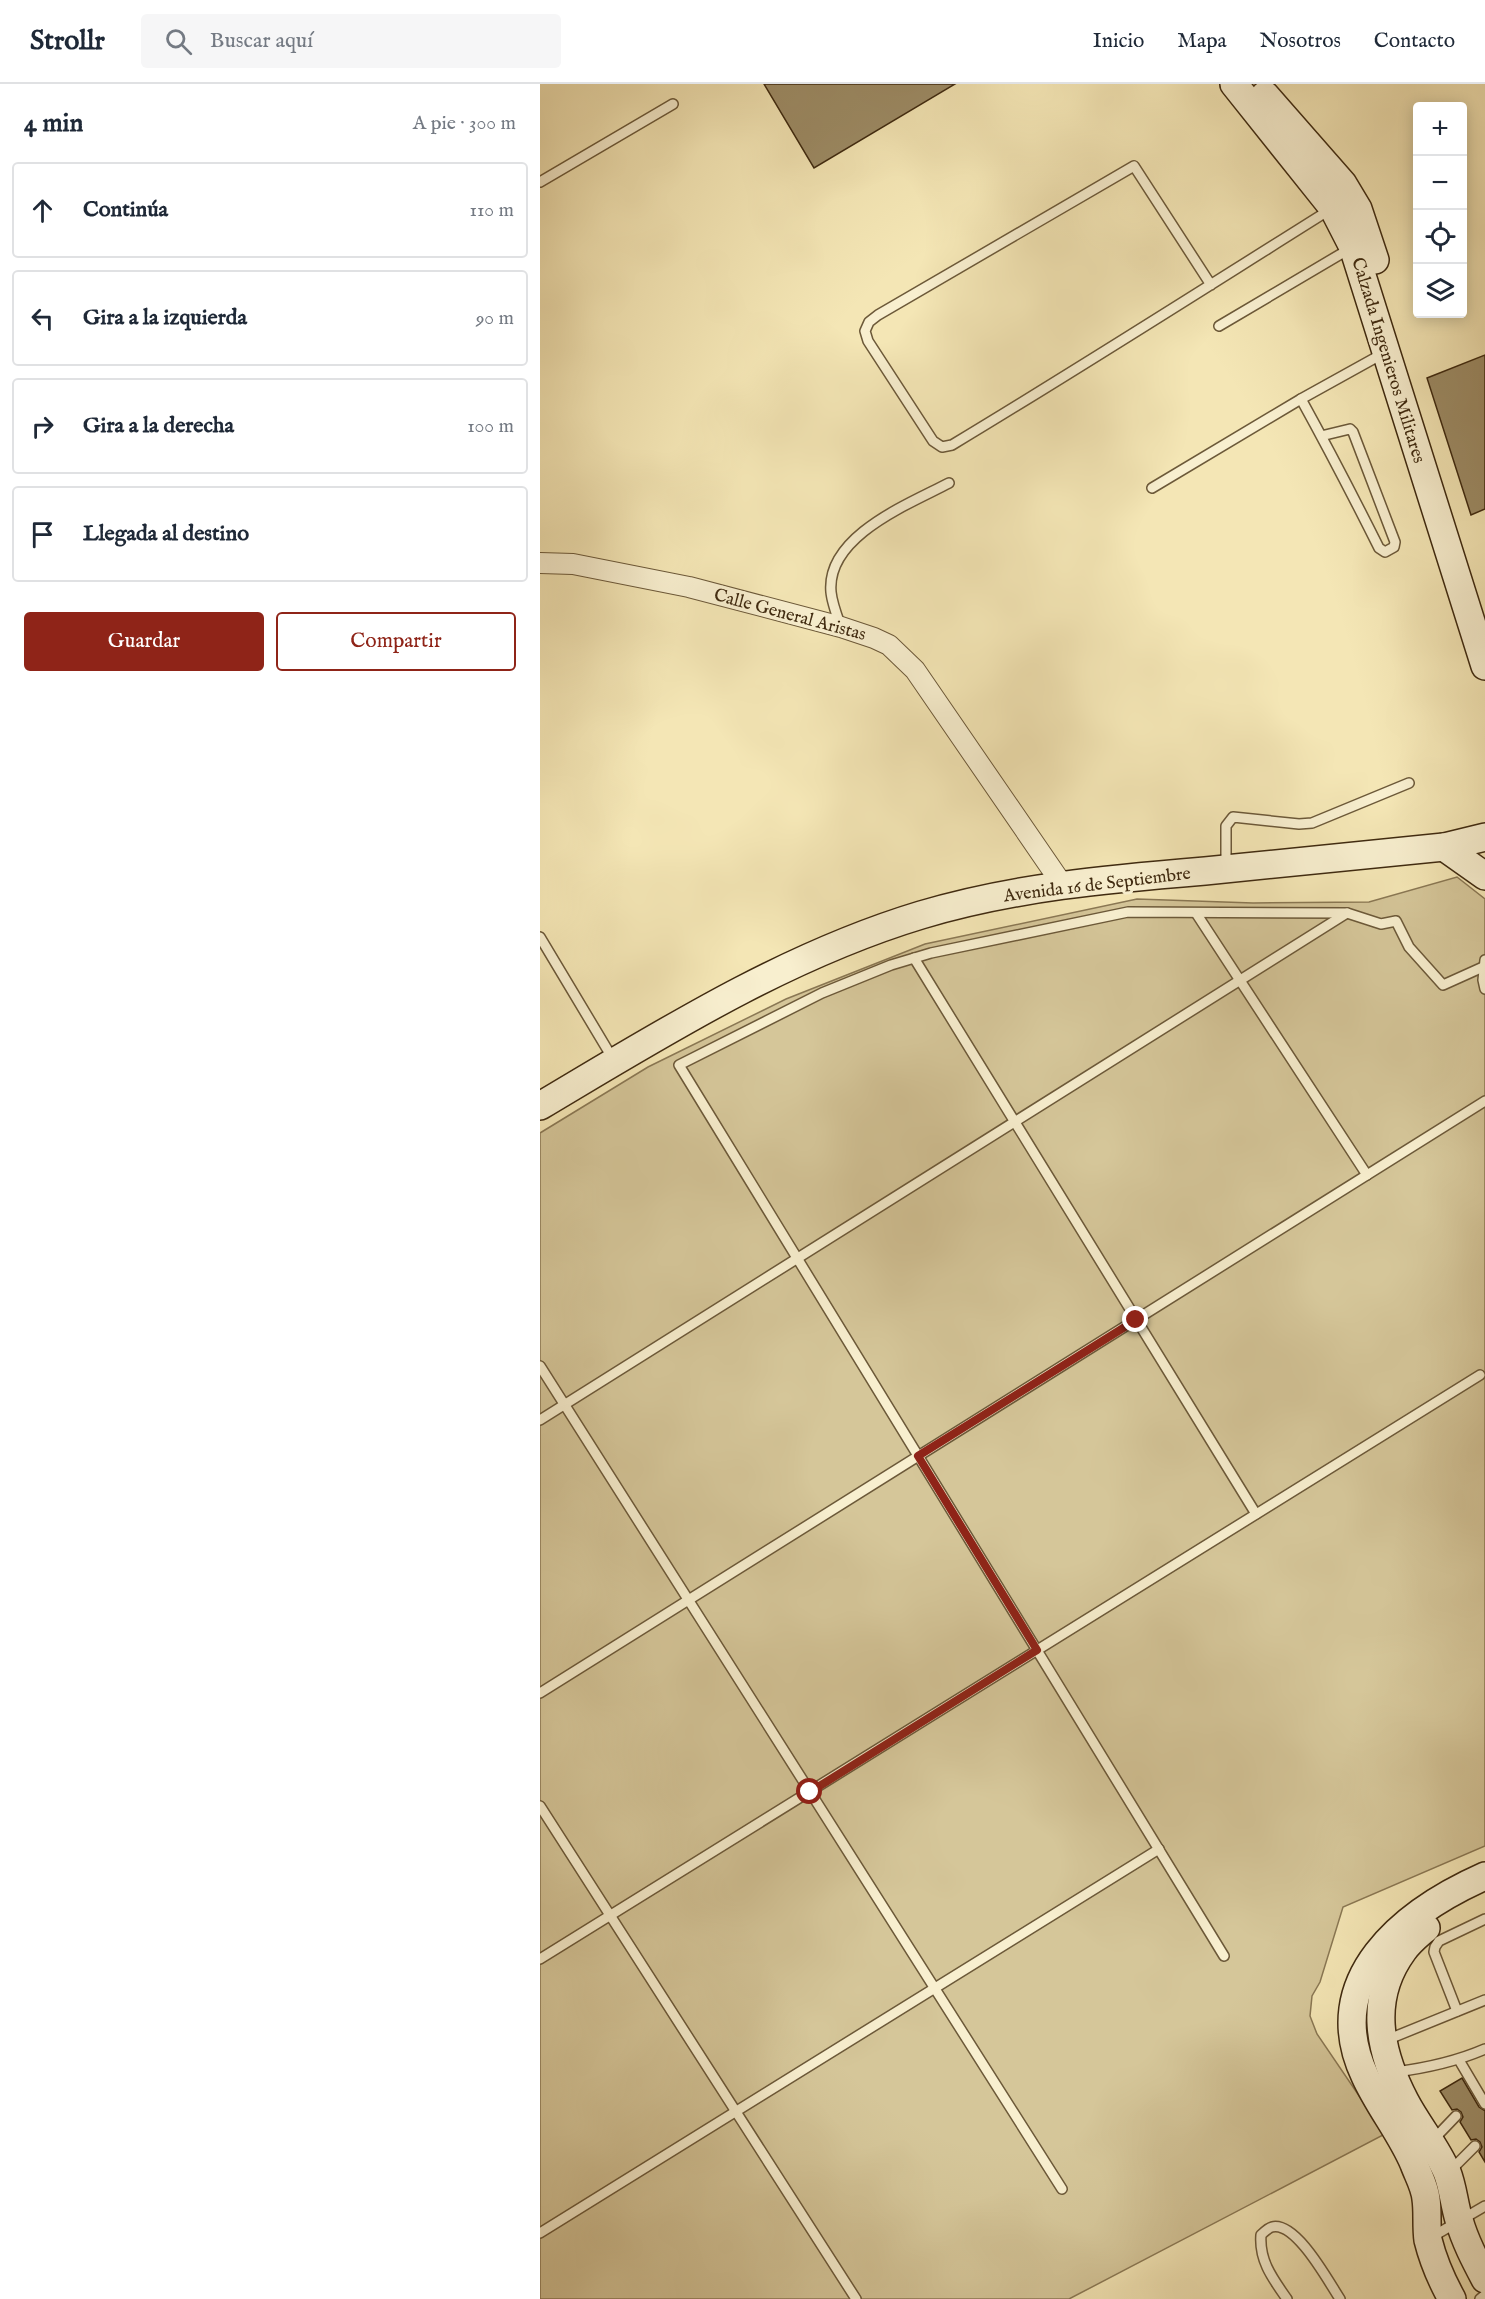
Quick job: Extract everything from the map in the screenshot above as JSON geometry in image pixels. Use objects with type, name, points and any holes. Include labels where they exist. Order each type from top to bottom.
[{"type":"main road","name":"Calzada Ingenieros Militares","points":[[1234,84],[1333,208],[1353,247],[1485,666]]},
{"type":"main road","name":"Calzada Ingenieros Militares","points":[[1256,84],[1343,184],[1358,209],[1485,610]]},
{"type":"main road","name":"Avenida 16 de Septiembre","points":[[540,1106],[758,981],[877,930],[920,915],[982,898],[1062,884],[1444,847],[1485,837]]},
{"type":"main road","points":[[1444,847],[1485,876]]},
{"type":"main road","points":[[1485,1876],[1434,1903],[1399,1928],[1376,1953],[1361,1979],[1352,2005],[1352,2027],[1369,2046],[1378,2074],[1459,2220],[1472,2256],[1485,2279]]},
{"type":"main road","points":[[1369,2046],[1379,2020],[1384,1989],[1404,1949],[1433,1921],[1485,1894]]},
{"type":"main road","points":[[1437,2184],[1428,2239],[1438,2270],[1452,2299]]},
{"type":"street","name":"Calle General Aristas","points":[[540,563],[573,564],[677,584],[841,627],[889,645],[915,670],[1062,884]]},
{"type":"lane","points":[[540,182],[673,104]]},
{"type":"lane","points":[[1211,285],[1134,166],[878,315],[869,322],[865,331],[868,341],[933,441],[942,447],[952,444],[1012,408],[1211,285],[1333,208]]},
{"type":"lane","points":[[1219,326],[1353,247]]},
{"type":"lane","points":[[1152,488],[1301,399],[1386,352]]},
{"type":"lane","points":[[1301,399],[1379,548],[1385,552],[1394,547],[1394,537],[1353,432],[1345,428],[1321,436]]},
{"type":"lane","points":[[841,627],[831,592],[832,571],[842,552],[876,522],[950,483]]},
{"type":"lane","points":[[1226,869],[1226,826],[1233,817],[1299,824],[1312,823],[1409,783]]},
{"type":"lane","points":[[1224,1956],[679,1065],[822,993],[931,952],[1128,912],[1347,913],[1381,924],[1396,921],[1409,947],[1443,985],[1484,964],[1485,989]]},
{"type":"lane","points":[[1197,912],[1367,1175]]},
{"type":"lane","points":[[540,1420],[1347,913]]},
{"type":"lane","points":[[540,937],[615,1062]]},
{"type":"lane","points":[[914,958],[1256,1514]]},
{"type":"lane","points":[[540,1692],[1485,1101]]},
{"type":"lane","points":[[540,1366],[1062,2189]]},
{"type":"lane","points":[[540,1959],[1480,1375]]},
{"type":"lane","points":[[540,1806],[856,2299]]},
{"type":"lane","points":[[540,2233],[1159,1849]]},
{"type":"lane","points":[[1457,2011],[1434,1952],[1435,1947],[1439,1941],[1485,1919]]},
{"type":"lane","points":[[1369,2046],[1485,2000]]},
{"type":"lane","points":[[1378,2074],[1426,2068],[1459,2060],[1485,2049]]},
{"type":"lane","points":[[1459,2060],[1485,2104]]},
{"type":"lane","points":[[1423,2152],[1456,2116]]},
{"type":"lane","points":[[1437,2184],[1475,2146]]},
{"type":"lane","points":[[1428,2239],[1485,2206]]},
{"type":"lane","points":[[1287,2299],[1273,2279],[1260,2249],[1261,2235],[1270,2227],[1280,2226],[1293,2233],[1340,2299]]},
{"type":"lane","points":[[1480,2299],[1485,2295]]},
{"type":"shaded area","points":[[1457,877],[1485,899],[1485,1846],[1343,1907],[1320,1982],[1312,1996],[1310,2016],[1317,2034],[1385,2134],[1069,2299],[540,2299],[540,1133],[648,1067],[786,999],[925,944],[1137,899],[1253,903],[1369,902]]},
{"type":"building","points":[[764,84],[955,84],[814,168]]},
{"type":"building","points":[[1485,355],[1485,509],[1471,515],[1427,378]]},
{"type":"building","points":[[1462,2078],[1479,2107],[1485,2111],[1485,2162],[1479,2152],[1482,2147],[1480,2142],[1476,2139],[1471,2140],[1460,2122],[1463,2117],[1461,2112],[1457,2109],[1452,2110],[1440,2091]]},
{"type":"route","points":[[810,1792],[1037,1650],[918,1456],[1136,1320]]}]
